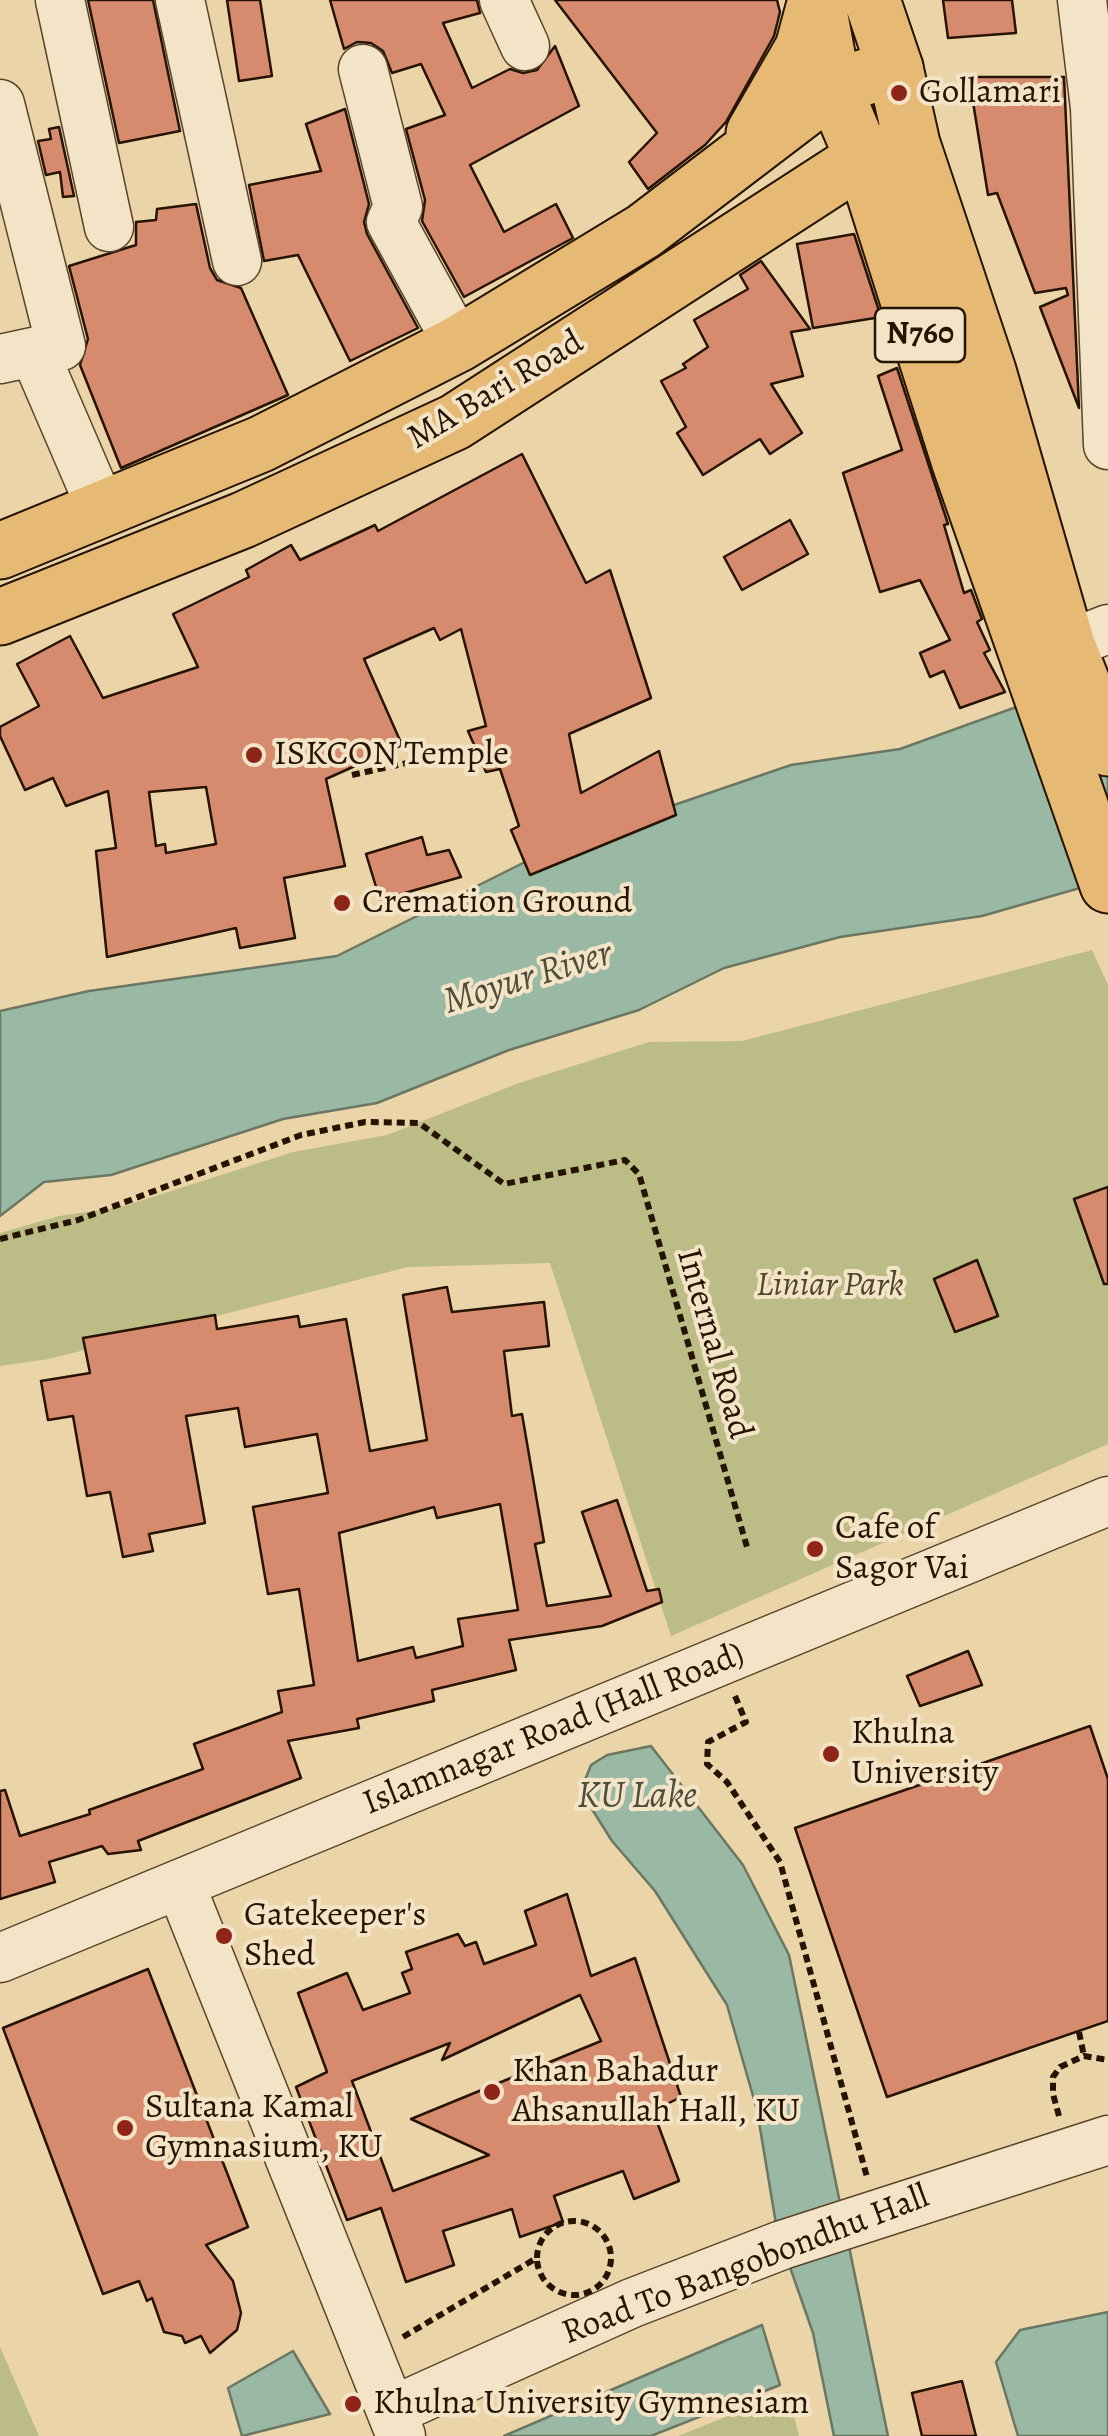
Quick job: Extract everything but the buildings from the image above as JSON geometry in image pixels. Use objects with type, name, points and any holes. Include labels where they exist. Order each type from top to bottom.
[{"type":"main road","name":"N760","points":[[817,0],[832,87],[887,151],[988,371],[1069,651],[1108,748]]},
{"type":"main road","points":[[732,164],[803,48],[817,0]]},
{"type":"main road","name":"N760","points":[[872,0],[895,68],[887,151]]},
{"type":"main road","name":"MA Bari Road","points":[[0,551],[261,444],[458,344],[644,231],[832,87],[895,68]]},
{"type":"main road","name":"MA Bari Road","points":[[0,617],[244,520],[456,422],[887,151]]},
{"type":"main road","name":"N760","points":[[1069,651],[1108,885]]},
{"type":"street","points":[[60,0],[109,227]]},
{"type":"street","points":[[180,0],[236,262]]},
{"type":"street","points":[[504,0],[525,46]]},
{"type":"street","points":[[1082,0],[1095,108],[1108,446]]},
{"type":"street","points":[[363,69],[398,207],[391,222],[458,344]]},
{"type":"street","points":[[0,104],[61,346],[17,355],[102,510]]},
{"type":"street","name":"Islamnagar Road (Hall Road)","points":[[0,1958],[1108,1501]]},
{"type":"street","points":[[180,1884],[397,2424]]},
{"type":"street","name":"Road To Bangobondhu Hall","points":[[397,2424],[632,2303],[860,2217],[1108,2140]]},
{"type":"path","points":[[352,775],[448,754]]},
{"type":"path","name":"Internal Road","points":[[0,1240],[78,1220],[301,1135],[365,1122],[419,1123],[504,1184],[625,1160],[638,1174],[746,1547]]},
{"type":"path","points":[[721,1661],[746,1722],[708,1742],[707,1764],[727,1782],[780,1862],[860,2217]]},
{"type":"path","points":[[1079,2032],[1084,2056]]},
{"type":"path","points":[[1064,2124],[1056,2113],[1054,2077],[1070,2059],[1084,2056],[1108,2060]]},
{"type":"path","points":[[368,2358],[535,2259],[544,2234],[566,2220],[592,2224],[610,2244],[610,2271],[594,2292],[568,2297],[545,2284],[535,2259]]},
{"type":"green space","name":"Liniar Park","points":[[1092,950],[1108,985],[1108,1444],[671,1636],[550,1263],[408,1267],[49,1359],[0,1366],[0,1233],[59,1216],[121,1207],[293,1152],[387,1135],[519,1083],[649,1042],[742,1041]]},
{"type":"green space","points":[[0,2347],[39,2436],[0,2436]]},
{"type":"green space","points":[[788,2392],[799,2436],[678,2436]]},
{"type":"water","name":"Moyur River","points":[[1108,674],[1108,880],[982,916],[840,937],[724,968],[639,1010],[509,1050],[377,1103],[283,1119],[111,1175],[44,1182],[0,1216],[0,1011],[89,991],[337,956],[563,843],[791,765],[900,749]]},
{"type":"water","name":"KU Lake","points":[[651,1746],[743,1865],[789,1955],[888,2436],[834,2436],[813,2333],[777,2230],[757,2110],[727,2005],[655,1891],[612,1841],[590,1806],[585,1780],[591,1765],[607,1755]]},
{"type":"water","points":[[1108,2312],[1108,2436],[1018,2436],[996,2362],[1020,2330]]},
{"type":"water","points":[[762,2325],[780,2385],[651,2436],[504,2436]]},
{"type":"water","points":[[293,2351],[330,2414],[242,2436],[228,2388]]},
{"type":"place","name":"Gollamari","points":[[899,93]]},
{"type":"place","name":"ISKCON Temple","points":[[254,755]]},
{"type":"place","name":"Cremation Ground","points":[[342,903]]},
{"type":"place","name":"Cafe of Sagor Vai","points":[[815,1549]]},
{"type":"place","name":"Khulna University","points":[[831,1754]]},
{"type":"place","name":"Gatekeeper's Shed","points":[[224,1936]]},
{"type":"place","name":"Khan Bahadur Ahsanullah Hall, KU","points":[[492,2092]]},
{"type":"place","name":"Sultana Kamal Gymnasium, KU","points":[[125,2128]]},
{"type":"place","name":"Khulna University Gymnesiam","points":[[353,2404]]}]
